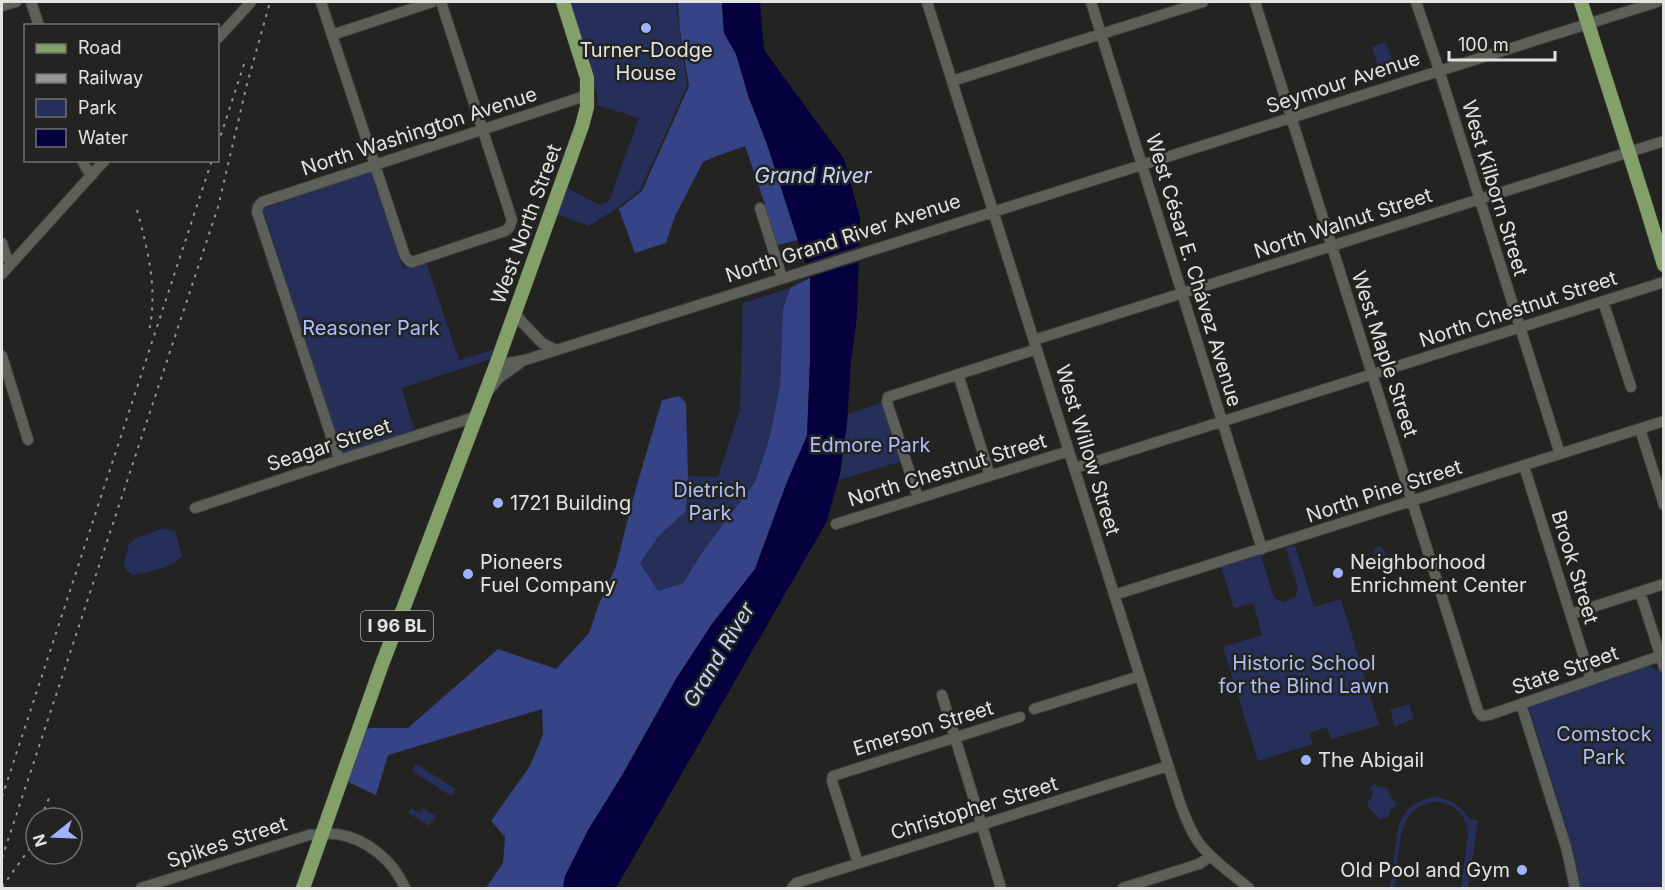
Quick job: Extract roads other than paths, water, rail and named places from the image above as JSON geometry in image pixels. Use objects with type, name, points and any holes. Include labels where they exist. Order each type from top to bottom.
[{"type":"main road","name":"I 96 BL","points":[[562,2],[587,78],[588,95]]},
{"type":"main road","points":[[1581,2],[1664,265]]},
{"type":"main road","name":"West North Street","points":[[496,365],[582,126],[588,95]]},
{"type":"main road","name":"I 96 BL","points":[[303,888],[324,834],[381,667],[496,365]]},
{"type":"street","points":[[2,6],[16,2]]},
{"type":"street","points":[[31,2],[38,24]]},
{"type":"street","points":[[219,37],[251,2]]},
{"type":"street","points":[[321,2],[408,261],[415,261],[505,231],[511,225],[511,214],[441,2]]},
{"type":"street","points":[[332,35],[432,2]]},
{"type":"street","name":"West Willow Street","points":[[927,2],[1180,803],[1198,842],[1249,888]]},
{"type":"street","name":"West César E. Chávez Avenue","points":[[1091,2],[1262,549]]},
{"type":"street","points":[[952,81],[1203,2]]},
{"type":"street","name":"West Maple Street","points":[[1255,2],[1478,711],[1482,716]]},
{"type":"street","name":"West Kilborn Street","points":[[1416,2],[1560,454]]},
{"type":"street","name":"Seymour Avenue","points":[[1142,164],[1657,2]]},
{"type":"street","name":"North Washington Avenue","points":[[339,460],[257,212],[258,207],[262,202],[588,95]]},
{"type":"street","name":"North Walnut Street","points":[[918,498],[887,402],[888,396],[958,374],[1181,293],[1664,141]]},
{"type":"street","points":[[83,162],[92,175]]},
{"type":"street","points":[[2,274],[103,162]]},
{"type":"street","name":"North Grand River Avenue","points":[[496,365],[525,360],[1142,164]]},
{"type":"street","points":[[760,208],[786,277]]},
{"type":"street","points":[[2,243],[11,263]]},
{"type":"street","name":"North Chestnut Street","points":[[1075,468],[1664,282]]},
{"type":"street","points":[[1603,301],[1631,387]]},
{"type":"street","points":[[515,312],[542,343],[556,350]]},
{"type":"street","points":[[2,356],[28,440]]},
{"type":"street","points":[[484,396],[510,368],[525,360]]},
{"type":"street","points":[[958,374],[990,476]]},
{"type":"street","name":"Seagar Street","points":[[195,508],[475,417]]},
{"type":"street","name":"North Pine Street","points":[[1114,595],[1664,421]]},
{"type":"street","points":[[1640,429],[1664,505]]},
{"type":"street","name":"North Chestnut Street","points":[[836,524],[1069,451]]},
{"type":"street","name":"Brook Street","points":[[1524,466],[1591,680]]},
{"type":"street","points":[[1570,614],[1664,584]]},
{"type":"street","points":[[1640,592],[1662,662]]},
{"type":"street","name":"State Street","points":[[1482,716],[1591,680],[1662,662]]},
{"type":"street","points":[[1034,709],[1140,676]]},
{"type":"street","points":[[942,695],[1002,888]]},
{"type":"street","points":[[1521,704],[1566,847],[1575,888]]},
{"type":"street","name":"Emerson Street","points":[[858,863],[832,781],[833,776],[1020,717]]},
{"type":"street","name":"Christopher Street","points":[[792,888],[796,883],[1168,766]]},
{"type":"street","points":[[324,834],[338,834],[370,846],[386,858],[405,888]]},
{"type":"street","name":"Spikes Street","points":[[141,888],[309,835],[324,834]]},
{"type":"street","points":[[1123,888],[1199,864],[1211,856]]},
{"type":"water","name":"Grand River","points":[[723,2],[760,2],[764,50],[844,159],[860,218],[857,316],[840,474],[827,521],[616,888],[563,888],[565,876],[588,830],[626,769],[676,679],[712,624],[755,569],[787,482],[807,436],[810,278],[736,54],[724,33]]},
{"type":"railway","points":[[2,858],[218,207],[247,84],[270,2]]},
{"type":"railway","points":[[219,141],[246,58]]},
{"type":"railway","points":[[2,797],[211,162]]},
{"type":"railway","points":[[137,210],[148,255],[152,285],[152,316],[149,331]]},
{"type":"railway","points":[[46,806],[51,793]]},
{"type":"railway","points":[[2,887],[24,856]]},
{"type":"place","name":"Turner-Dodge House","points":[[646,28]]},
{"type":"place","name":"1721 Building","points":[[498,503]]},
{"type":"place","name":"Neighborhood Enrichment Center","points":[[1338,573]]},
{"type":"place","name":"Pioneers Fuel Company","points":[[468,574]]},
{"type":"place","name":"The Abigail","points":[[1306,760]]},
{"type":"place","name":"Old Pool and Gym","points":[[1522,870]]},
{"type":"park label","name":"Reasoner Park","points":[[371,328]]},
{"type":"park label","name":"Edmore Park","points":[[870,445]]},
{"type":"park label","name":"Dietrich Park","points":[[710,502]]},
{"type":"park label","name":"Historic School for the Blind Lawn","points":[[1304,674]]},
{"type":"park label","name":"Comstock Park","points":[[1604,746]]}]
